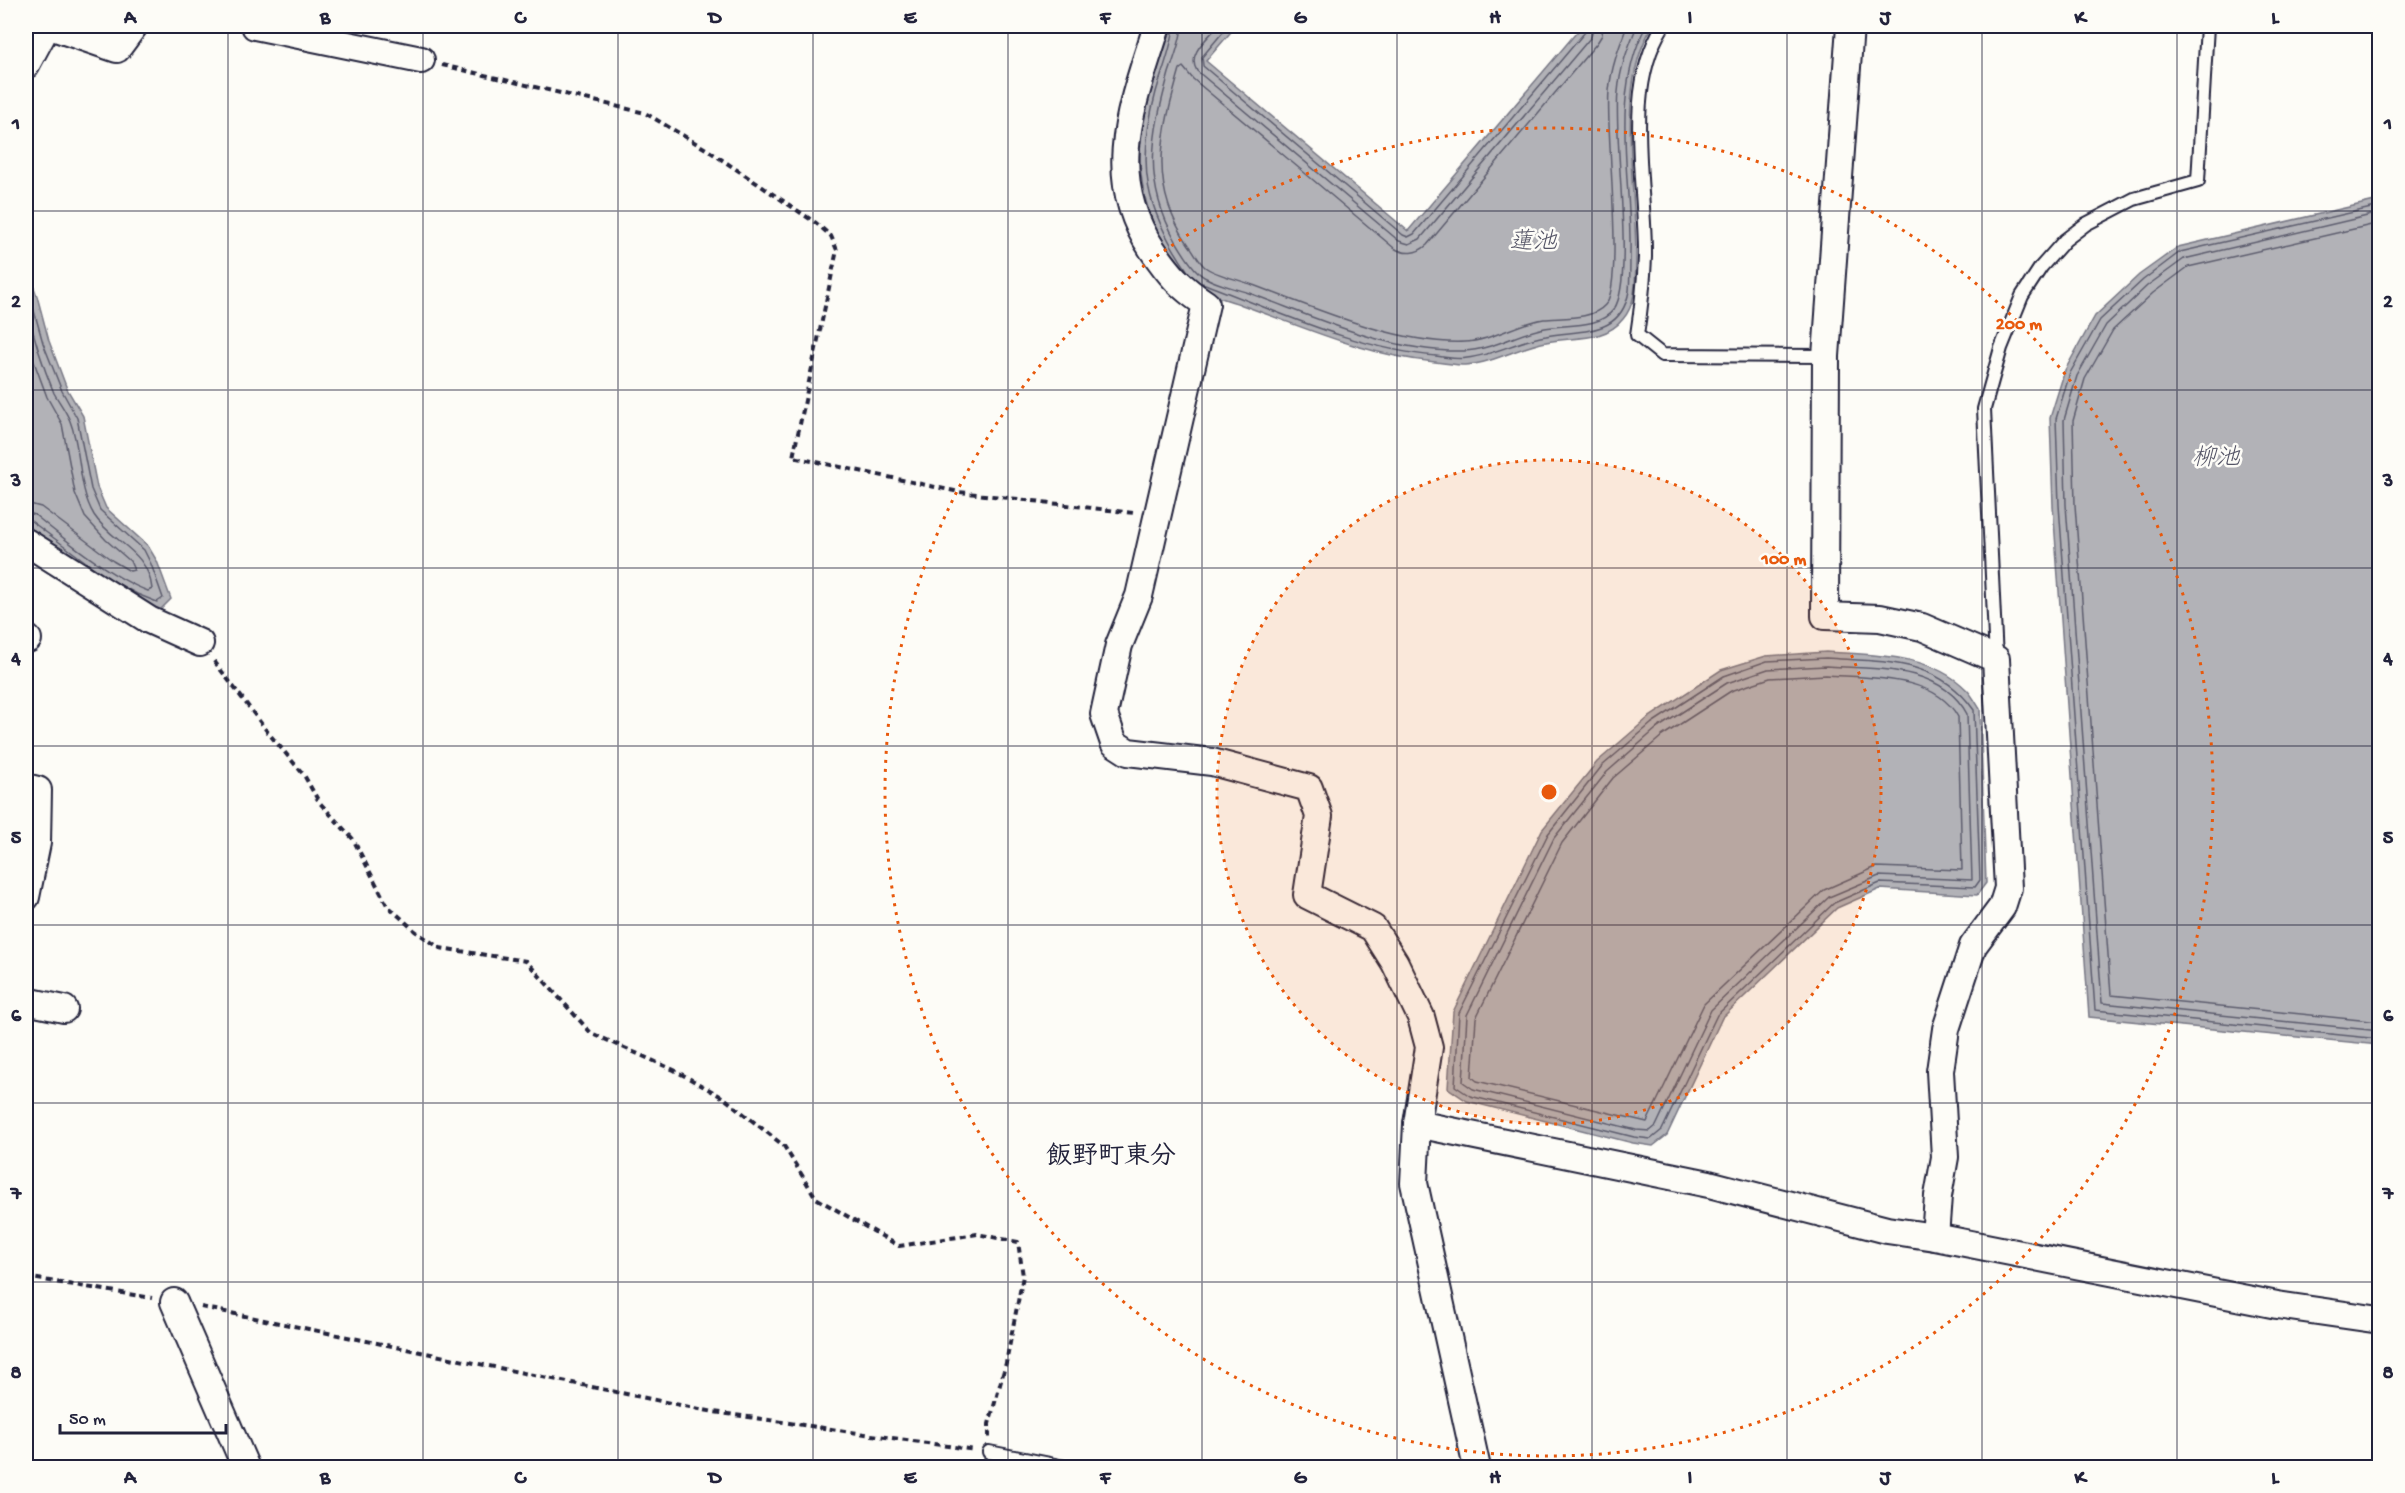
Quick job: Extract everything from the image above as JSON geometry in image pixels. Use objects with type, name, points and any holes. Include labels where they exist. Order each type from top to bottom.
[{"type":"street","points":[[26,65],[49,26],[117,50],[134,26]]},
{"type":"street","points":[[255,26],[298,29],[421,60]]},
{"type":"street","points":[[1157,26],[1126,137],[1124,170],[1128,197],[1143,234],[1171,277],[1206,304],[1139,596],[1119,645],[1104,714],[1114,743],[1128,752],[1212,762],[1310,789],[1319,816],[1307,895],[1373,928],[1395,963],[1421,1017],[1429,1047],[1417,1124],[1413,1183],[1477,1467]]},
{"type":"street","points":[[1851,26],[1826,356],[1825,616],[1880,618],[1922,627],[1995,659],[2008,888],[2002,907],[1973,946],[1946,1029],[1940,1071],[1945,1157],[1938,1196],[1935,1237]]},
{"type":"street","points":[[26,542],[148,620],[200,643]]},
{"type":"street","points":[[26,787],[38,790],[37,843],[26,897]]},
{"type":"street","points":[[26,1001],[64,1009]]},
{"type":"street","points":[[1417,1124],[1709,1184],[1887,1230],[1935,1237],[2277,1305],[2379,1320]]},
{"type":"street","points":[[174,1302],[246,1467]]},
{"type":"lane","points":[[1663,26],[1650,49],[1644,66],[1640,99],[1645,256],[1642,306],[1637,335],[1662,355],[1826,356]]},
{"type":"lane","points":[[1995,659],[1984,409],[2001,348],[2022,296],[2041,267],[2065,240],[2086,224],[2134,199],[2198,181],[2206,26]]},
{"type":"lane","points":[[989,1452],[1070,1467]]},
{"type":"path","points":[[421,60],[645,113],[706,149],[816,223],[831,236],[837,250],[793,457],[959,492],[1158,516]]},
{"type":"path","points":[[26,1277],[174,1302],[714,1412],[989,1452],[989,1425],[1006,1363],[1023,1276],[1018,1242],[977,1234],[899,1246],[816,1198],[784,1146],[724,1098],[674,1070],[591,1033],[526,961],[440,948],[415,931],[387,905],[353,839],[319,802],[304,775],[270,735],[200,643]]},
{"type":"water","name":"蓮池","points":[[1169,26],[1236,26],[1206,61],[1408,231],[1582,26],[1653,26],[1641,50],[1634,77],[1631,107],[1630,139],[1636,260],[1634,291],[1628,313],[1607,332],[1546,342],[1487,361],[1462,365],[1385,354],[1313,332],[1194,287],[1185,279],[1168,255],[1148,208],[1142,181],[1140,156],[1146,106]]},
{"type":"water","name":"柳池","points":[[2379,200],[2379,1045],[2089,1017],[2053,506],[2050,418],[2065,370],[2095,316],[2139,275],[2178,247]]},
{"type":"water","points":[[26,265],[49,341],[67,389],[83,416],[97,487],[106,508],[148,546],[157,561],[171,599],[160,610],[134,600],[37,534],[26,524]]},
{"type":"water","points":[[1826,652],[1900,658],[1919,663],[1952,678],[1974,699],[1980,709],[1986,883],[1977,895],[1880,889],[1837,908],[1722,1018],[1667,1135],[1653,1146],[1467,1101],[1448,1088],[1453,1012],[1542,830],[1597,762],[1648,718],[1721,670],[1766,656]]},
{"type":"district","name":"飯野町東分","points":[[1111,1154]]}]
